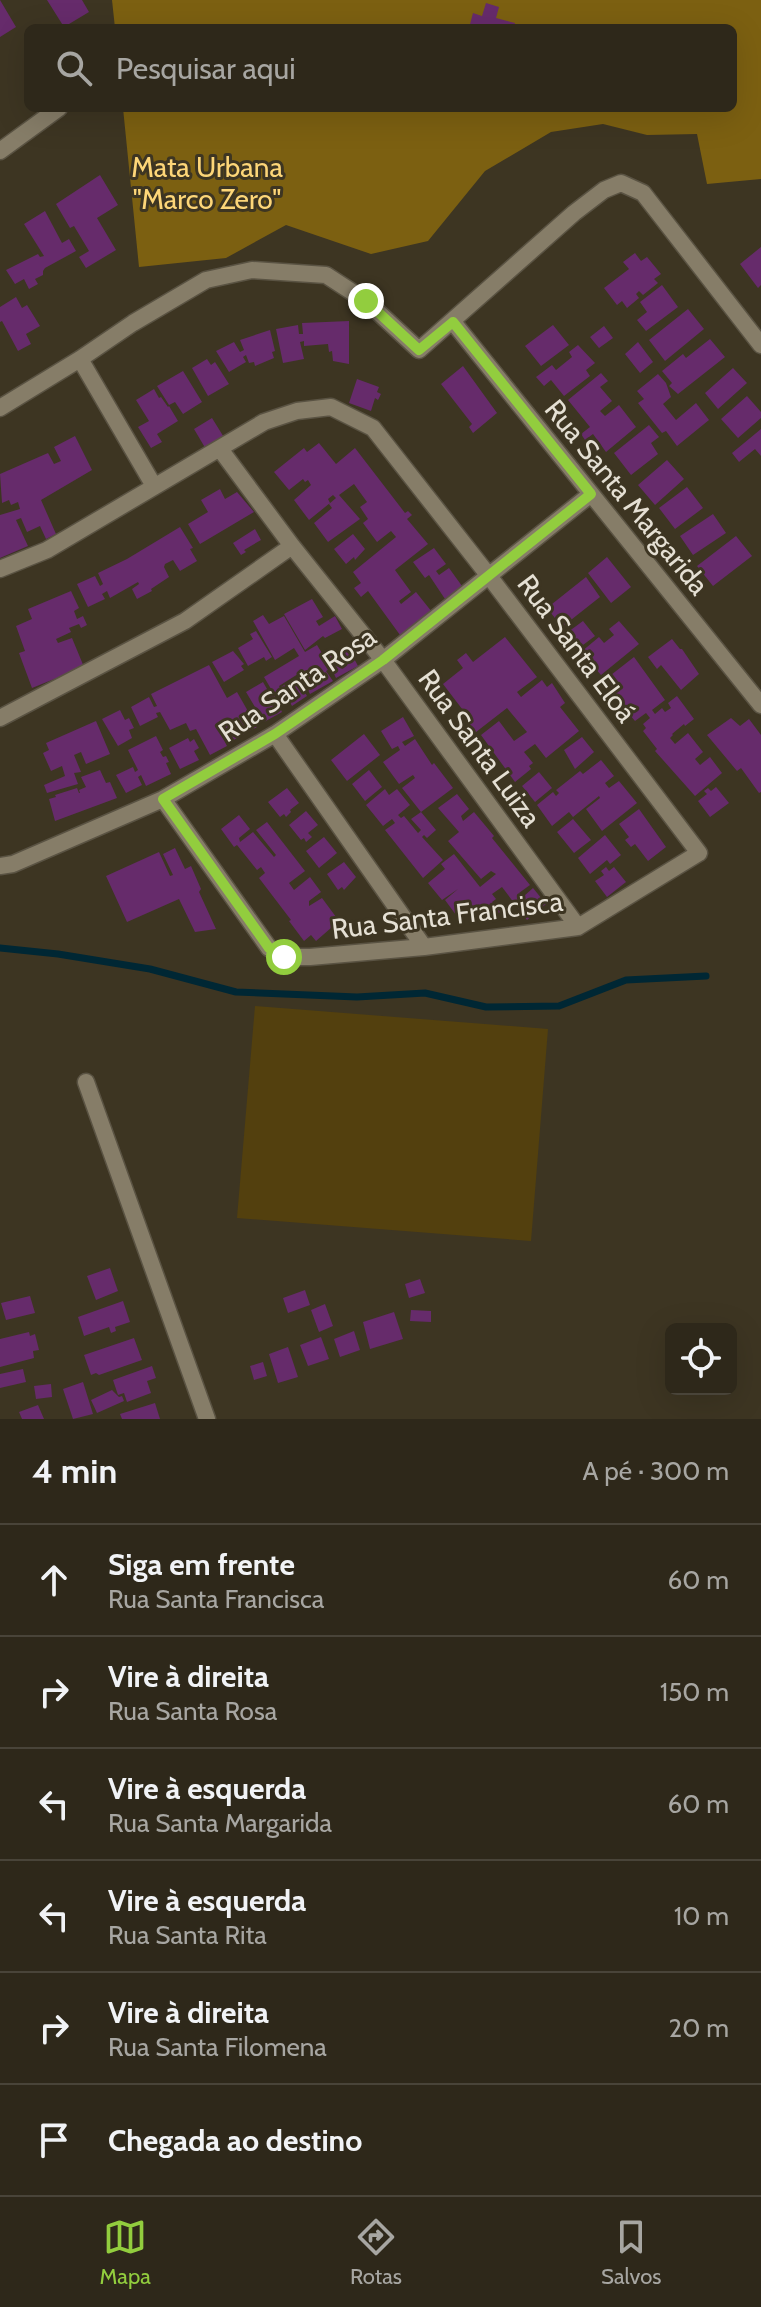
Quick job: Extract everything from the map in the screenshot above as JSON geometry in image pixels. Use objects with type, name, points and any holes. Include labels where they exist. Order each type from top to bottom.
[{"type":"street","points":[[0,151],[54,112]]},
{"type":"street","points":[[0,408],[206,280],[252,270],[326,275],[366,301],[419,350],[574,213],[604,190],[621,183],[643,193],[761,345]]},
{"type":"street","name":"Rua Santa Margarida","points":[[453,322],[761,705]]},
{"type":"street","points":[[80,359],[154,486]]},
{"type":"street","name":"Rua Santa Eloá","points":[[0,569],[47,550],[264,422],[297,411],[331,407],[373,428],[699,853]]},
{"type":"street","name":"Rua Santa Luiza","points":[[220,449],[383,660],[578,927]]},
{"type":"street","name":"Rua Santa Rosa","points":[[0,866],[13,864],[163,799],[275,734],[383,660],[591,494]]},
{"type":"street","points":[[0,718],[185,621],[292,546]]},
{"type":"street","points":[[743,683],[761,679]]},
{"type":"street","points":[[275,734],[424,947]]},
{"type":"street","name":"Rua Santa Francisca","points":[[163,799],[269,948],[284,957],[424,947],[578,927],[699,853]]},
{"type":"street","points":[[86,1082],[207,1419]]},
{"type":"shaded area","points":[[255,1006],[548,1029],[531,1241],[237,1218]]},
{"type":"green space","name":"Mata Urbana \"Marco Zero\"","points":[[112,0],[761,0],[761,179],[707,184],[697,134],[647,135],[603,124],[551,132],[485,171],[428,241],[371,254],[286,225],[226,258],[139,267],[123,112],[737,112],[737,24],[115,24]]},
{"type":"building","points":[[0,0],[16,27],[0,37]]},
{"type":"building","points":[[47,0],[82,0],[89,12],[69,24],[62,24]]},
{"type":"building","points":[[486,3],[499,7],[496,18],[515,24],[470,24],[473,13],[482,16]]},
{"type":"building","points":[[100,175],[118,205],[97,218],[116,250],[86,268],[79,257],[89,251],[56,204]]},
{"type":"building","points":[[45,211],[62,243],[69,239],[76,251],[45,268],[43,275],[35,279],[38,284],[29,289],[24,279],[15,284],[6,270],[38,254],[44,256],[24,224]]},
{"type":"building","points":[[761,247],[761,285],[758,288],[740,264]]},
{"type":"building","points":[[635,253],[641,261],[647,257],[661,274],[654,279],[658,283],[643,295],[639,291],[636,294],[639,298],[627,308],[622,301],[617,305],[604,288],[629,269],[623,262]]},
{"type":"building","points":[[662,285],[678,307],[646,331],[637,320],[647,312],[640,302]]},
{"type":"building","points":[[16,297],[22,308],[27,305],[40,326],[26,334],[31,344],[18,351],[0,322],[0,307]]},
{"type":"building","points":[[688,309],[704,329],[665,361],[649,340]]},
{"type":"building","points":[[349,321],[349,364],[333,361],[328,344],[304,346],[304,341],[300,342],[304,359],[283,363],[276,329],[298,325],[299,334],[303,334],[302,323]]},
{"type":"building","points":[[553,325],[569,345],[541,366],[525,346]]},
{"type":"building","points":[[604,326],[613,338],[599,348],[590,337]]},
{"type":"building","points":[[270,330],[274,358],[255,366],[254,362],[249,363],[246,355],[243,357],[246,362],[229,372],[216,351],[234,342],[240,352],[244,350],[240,340]]},
{"type":"building","points":[[710,339],[725,357],[678,394],[669,386],[672,383],[662,371],[683,354],[686,358]]},
{"type":"building","points":[[638,342],[653,362],[640,373],[625,354]]},
{"type":"building","points":[[578,345],[595,363],[586,370],[590,376],[564,396],[551,380],[544,386],[536,377],[552,365],[556,370],[572,357],[569,352]]},
{"type":"building","points":[[207,359],[211,365],[215,362],[229,384],[208,396],[192,368]]},
{"type":"building","points":[[463,366],[497,413],[473,433],[469,427],[472,424],[441,384]]},
{"type":"building","points":[[733,368],[747,383],[718,409],[705,393]]},
{"type":"building","points":[[183,371],[202,402],[183,414],[175,402],[169,405],[157,386]]},
{"type":"building","points":[[601,373],[608,381],[600,387],[612,401],[600,411],[605,416],[619,405],[636,427],[606,452],[593,434],[585,440],[581,434],[590,427],[568,400]]},
{"type":"building","points":[[658,374],[666,383],[671,397],[663,404],[676,420],[696,403],[709,420],[677,446],[638,403],[644,399],[637,391]]},
{"type":"building","points":[[357,379],[379,387],[377,392],[381,394],[378,400],[375,398],[371,411],[349,403]]},
{"type":"building","points":[[154,389],[178,421],[157,434],[162,442],[151,448],[138,427],[149,421],[136,400]]},
{"type":"building","points":[[747,396],[761,412],[761,418],[738,438],[721,419]]},
{"type":"building","points":[[212,418],[225,439],[207,451],[194,429]]},
{"type":"building","points":[[649,425],[659,437],[651,443],[658,454],[631,475],[614,453]]},
{"type":"building","points":[[761,429],[761,456],[755,449],[739,462],[732,453]]},
{"type":"building","points":[[75,436],[92,470],[41,500],[56,534],[46,539],[40,526],[27,532],[21,518],[16,520],[28,546],[0,558],[0,515],[20,509],[18,502],[11,505],[9,500],[2,503],[0,474],[48,453],[54,464],[61,461],[54,447]]},
{"type":"building","points":[[319,443],[336,464],[355,448],[405,513],[408,511],[412,515],[407,519],[428,544],[395,570],[411,592],[399,601],[401,604],[416,592],[432,612],[400,635],[368,591],[361,597],[354,588],[361,583],[353,572],[396,537],[391,531],[377,542],[363,523],[368,519],[360,507],[367,502],[354,484],[339,495],[360,519],[328,542],[314,523],[332,508],[329,504],[336,498],[333,495],[328,499],[330,503],[309,520],[294,500],[311,485],[308,480],[305,482],[303,479],[289,490],[274,472],[304,448],[307,452]]},
{"type":"building","points":[[667,460],[684,479],[655,505],[638,485]]},
{"type":"building","points":[[687,487],[703,508],[675,529],[659,508]]},
{"type":"building","points":[[220,489],[225,499],[237,492],[254,512],[200,544],[188,524],[208,512],[201,500]]},
{"type":"building","points":[[713,514],[726,533],[693,555],[680,536]]},
{"type":"building","points":[[180,527],[197,561],[180,571],[173,560],[165,564],[169,577],[137,599],[132,589],[138,582],[110,598],[107,591],[102,594],[105,599],[88,607],[77,584],[95,576],[100,586],[103,584],[98,573]]},
{"type":"building","points":[[255,529],[261,540],[241,555],[233,543]]},
{"type":"building","points":[[353,534],[365,549],[355,560],[354,557],[346,564],[334,549]]},
{"type":"building","points":[[736,536],[752,556],[713,586],[697,566]]},
{"type":"building","points":[[434,548],[446,564],[436,571],[439,575],[449,568],[462,586],[445,599],[429,575],[425,578],[413,562]]},
{"type":"building","points":[[607,557],[631,587],[611,603],[588,573]]},
{"type":"building","points":[[586,577],[600,597],[562,627],[547,608]]},
{"type":"building","points":[[71,591],[79,608],[74,611],[77,619],[83,616],[87,625],[69,628],[71,632],[56,639],[58,643],[72,638],[84,667],[32,688],[19,653],[25,651],[16,626],[32,619],[28,609]]},
{"type":"building","points":[[312,599],[323,617],[316,621],[319,626],[335,616],[342,629],[325,638],[323,636],[305,650],[284,614]]},
{"type":"building","points":[[263,615],[269,624],[284,616],[305,652],[317,645],[325,658],[347,645],[358,666],[336,678],[331,668],[326,671],[333,681],[310,694],[305,685],[302,687],[307,696],[292,706],[281,687],[295,678],[297,681],[301,678],[298,674],[279,686],[281,690],[274,694],[264,677],[299,656],[294,648],[275,660],[253,621]]},
{"type":"building","points":[[583,621],[595,636],[579,648],[568,632]]},
{"type":"building","points":[[619,621],[639,644],[601,675],[581,652],[599,637],[604,643],[614,635],[609,629]]},
{"type":"building","points":[[256,631],[272,657],[266,661],[264,657],[248,666],[238,648],[253,639],[250,634]]},
{"type":"building","points":[[505,637],[537,677],[517,692],[521,697],[542,680],[547,687],[552,683],[565,703],[560,707],[579,731],[546,758],[535,744],[524,752],[533,763],[529,766],[531,769],[515,782],[481,735],[499,721],[514,741],[527,732],[507,708],[467,739],[461,731],[472,722],[443,684],[463,668],[457,660],[466,653],[473,662]]},
{"type":"building","points":[[672,639],[699,674],[681,690],[661,665],[657,669],[648,657]]},
{"type":"building","points":[[233,651],[244,664],[241,666],[244,670],[224,682],[212,662]]},
{"type":"building","points":[[634,657],[665,700],[652,710],[655,714],[662,708],[665,712],[671,708],[668,703],[677,696],[694,719],[670,738],[675,744],[688,733],[703,752],[695,759],[700,765],[710,757],[722,773],[695,796],[655,751],[657,749],[643,731],[646,728],[643,724],[650,718],[646,713],[635,721],[602,682]]},
{"type":"building","points":[[209,665],[227,698],[237,692],[257,727],[230,742],[225,732],[221,734],[227,746],[210,755],[196,729],[190,731],[186,723],[170,730],[160,712],[156,713],[158,717],[140,726],[131,707],[149,697],[154,707],[157,706],[151,694]]},
{"type":"building","points":[[263,682],[282,712],[264,722],[246,692]]},
{"type":"building","points":[[120,710],[134,728],[129,730],[132,738],[118,746],[102,719]]},
{"type":"building","points":[[403,717],[414,736],[402,742],[405,746],[415,739],[432,765],[434,763],[453,788],[421,812],[402,788],[415,778],[413,775],[399,784],[383,762],[400,750],[398,746],[392,749],[381,731]]},
{"type":"building","points":[[731,718],[740,726],[749,719],[761,735],[759,793],[741,768],[737,771],[707,735]]},
{"type":"building","points":[[96,721],[110,754],[86,764],[81,752],[74,755],[81,772],[74,773],[78,784],[47,793],[44,785],[65,776],[62,766],[51,771],[43,753],[49,750],[46,743]]},
{"type":"building","points":[[364,734],[380,755],[347,781],[331,760]]},
{"type":"building","points":[[156,736],[163,750],[160,752],[169,762],[166,763],[171,774],[146,786],[141,775],[138,777],[142,785],[126,793],[116,775],[133,767],[135,772],[138,770],[128,750]]},
{"type":"building","points":[[582,737],[594,752],[575,769],[564,750]]},
{"type":"building","points":[[188,738],[190,742],[194,739],[199,748],[194,751],[199,760],[180,769],[169,748]]},
{"type":"building","points":[[601,760],[614,776],[605,783],[609,788],[619,781],[637,803],[602,831],[586,809],[599,796],[573,817],[569,812],[552,826],[537,805],[553,792],[556,796],[559,793],[556,790],[580,771],[583,774]]},
{"type":"building","points":[[100,770],[117,798],[55,821],[49,799],[77,788],[80,793],[79,790],[86,787],[81,777]]},
{"type":"building","points":[[369,770],[382,787],[365,801],[352,784]]},
{"type":"building","points":[[539,772],[552,788],[535,802],[522,786]]},
{"type":"building","points":[[716,787],[729,803],[710,817],[698,801],[707,794],[704,791]]},
{"type":"building","points":[[287,788],[299,803],[286,817],[284,814],[280,817],[268,802]]},
{"type":"building","points":[[385,789],[389,795],[397,789],[410,805],[398,815],[401,818],[404,816],[418,833],[421,830],[411,819],[421,812],[436,830],[427,838],[422,837],[443,860],[423,878],[385,830],[395,823],[392,819],[383,826],[366,805]]},
{"type":"building","points":[[457,794],[469,809],[461,816],[463,821],[474,812],[530,885],[519,893],[524,896],[533,888],[546,904],[527,920],[502,887],[492,894],[496,899],[492,902],[500,912],[491,919],[479,904],[459,919],[445,900],[458,889],[442,900],[428,883],[445,869],[441,864],[454,854],[480,887],[496,874],[491,871],[481,879],[448,841],[459,832],[438,808]]},
{"type":"building","points":[[639,809],[666,847],[648,861],[635,844],[631,847],[625,840],[629,837],[619,824]]},
{"type":"building","points":[[306,811],[318,825],[308,833],[312,837],[306,842],[289,825]]},
{"type":"building","points":[[239,815],[250,829],[239,838],[240,842],[253,832],[274,857],[276,855],[256,830],[267,822],[305,871],[289,883],[294,890],[310,877],[321,892],[309,901],[309,906],[322,898],[339,921],[316,941],[311,935],[304,941],[259,878],[265,873],[261,867],[257,870],[221,829]]},
{"type":"building","points":[[573,819],[591,840],[574,853],[557,832]]},
{"type":"building","points":[[605,835],[621,855],[610,864],[607,860],[590,874],[578,858]]},
{"type":"building","points":[[324,837],[337,853],[319,868],[306,851]]},
{"type":"building","points":[[175,848],[185,869],[191,866],[216,929],[195,932],[179,899],[127,922],[106,876],[159,852],[170,876],[173,875],[163,854]]},
{"type":"building","points":[[344,862],[356,877],[344,890],[342,887],[338,890],[327,874]]},
{"type":"building","points":[[606,867],[609,871],[614,867],[626,882],[607,897],[595,881],[604,875],[601,871]]},
{"type":"building","points":[[110,1268],[118,1291],[96,1300],[87,1276]]},
{"type":"building","points":[[420,1279],[425,1293],[409,1298],[405,1284]]},
{"type":"building","points":[[305,1290],[310,1305],[288,1313],[283,1298]]},
{"type":"building","points":[[30,1296],[35,1313],[6,1320],[1,1303]]},
{"type":"building","points":[[123,1301],[130,1322],[115,1327],[116,1331],[111,1333],[109,1327],[84,1336],[78,1317]]},
{"type":"building","points":[[325,1304],[333,1326],[319,1332],[311,1310]]},
{"type":"building","points":[[411,1310],[431,1311],[431,1322],[410,1321]]},
{"type":"building","points":[[394,1312],[403,1339],[370,1349],[363,1322]]},
{"type":"building","points":[[354,1331],[360,1350],[340,1357],[334,1339]]},
{"type":"building","points":[[29,1332],[30,1336],[35,1334],[39,1350],[33,1351],[34,1358],[0,1367],[0,1339]]},
{"type":"building","points":[[321,1337],[329,1359],[308,1366],[300,1345]]},
{"type":"building","points":[[134,1338],[142,1360],[91,1375],[84,1355]]},
{"type":"building","points":[[288,1347],[298,1377],[278,1383],[269,1354]]},
{"type":"building","points":[[263,1362],[267,1376],[254,1380],[250,1366]]},
{"type":"building","points":[[152,1366],[156,1378],[147,1381],[151,1393],[127,1402],[124,1393],[118,1395],[113,1380]]},
{"type":"building","points":[[23,1369],[26,1382],[0,1388],[0,1374]]},
{"type":"building","points":[[83,1382],[93,1414],[73,1419],[63,1389]]},
{"type":"building","points":[[51,1384],[52,1397],[36,1399],[34,1386]]},
{"type":"building","points":[[112,1390],[124,1401],[97,1413],[91,1400]]},
{"type":"building","points":[[155,1403],[160,1419],[122,1419],[120,1414]]},
{"type":"building","points":[[38,1405],[44,1419],[22,1419],[19,1412]]},
{"type":"waterway","points":[[0,948],[150,969],[236,992],[357,997],[425,993],[486,1007],[559,1006],[626,980],[706,976]]},
{"type":"route","points":[[284,957],[269,948],[163,799],[275,734],[383,660],[591,494],[453,322],[419,350],[366,301]]}]
